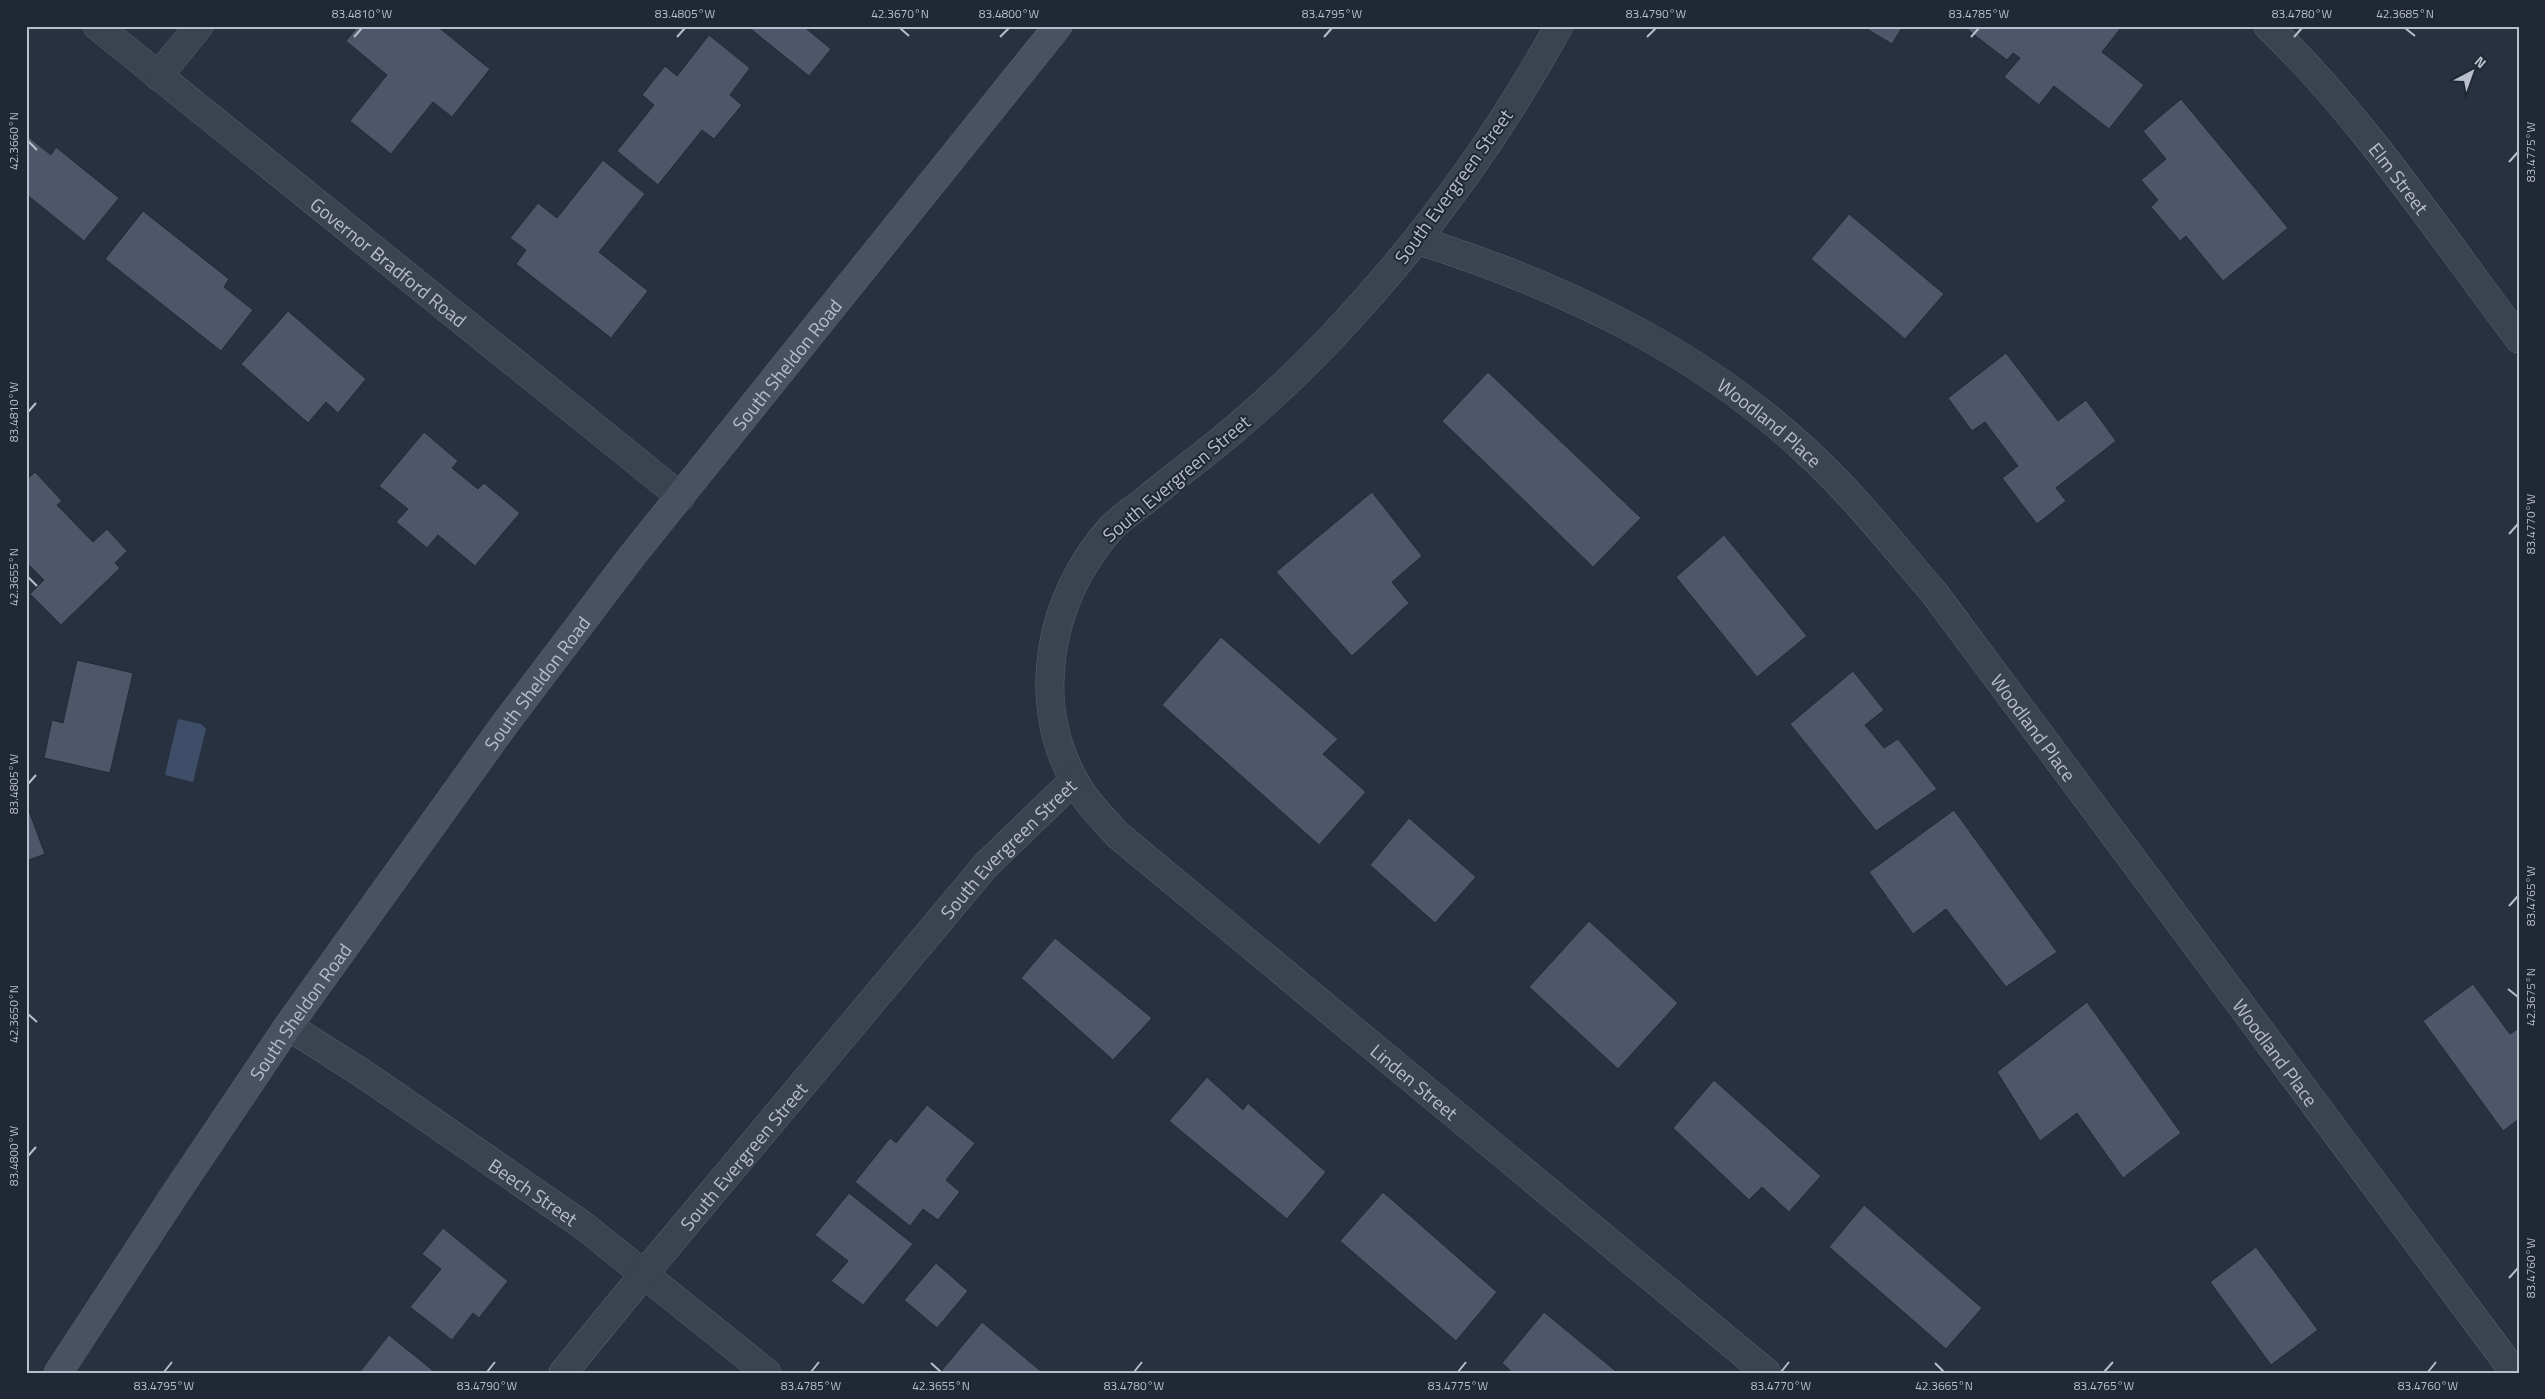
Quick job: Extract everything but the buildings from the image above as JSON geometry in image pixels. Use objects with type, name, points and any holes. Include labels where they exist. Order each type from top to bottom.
[{"type":"main road","name":"South Sheldon Road","points":[[58,1373],[288,1026],[504,725],[632,556],[1058,26]]},
{"type":"street","name":"Governor Bradford Road","points":[[97,26],[681,497]]},
{"type":"street","points":[[158,76],[199,26]]},
{"type":"street","name":"South Evergreen Street","points":[[563,1373],[986,865],[1074,780],[1054,727],[1050,698],[1049,668],[1058,619],[1085,559],[1113,526],[1224,438],[1306,364],[1360,308],[1417,240],[1476,160],[1535,71],[1559,26]]},
{"type":"street","name":"Elm Street","points":[[2268,26],[2289,46],[2360,128],[2519,339]]},
{"type":"street","name":"Woodland Place","points":[[1417,240],[1486,262],[1547,286],[1606,314],[1662,345],[1716,380],[1768,419],[1806,451],[1857,503],[1935,594],[2515,1373]]},
{"type":"street","name":"Linden Street","points":[[1074,780],[1092,808],[1119,836],[1767,1373]]},
{"type":"street","name":"Beech Street","points":[[288,1026],[366,1076],[584,1226],[767,1373]]},
{"type":"water","points":[[178,719],[201,724],[206,729],[193,782],[165,775]]}]
